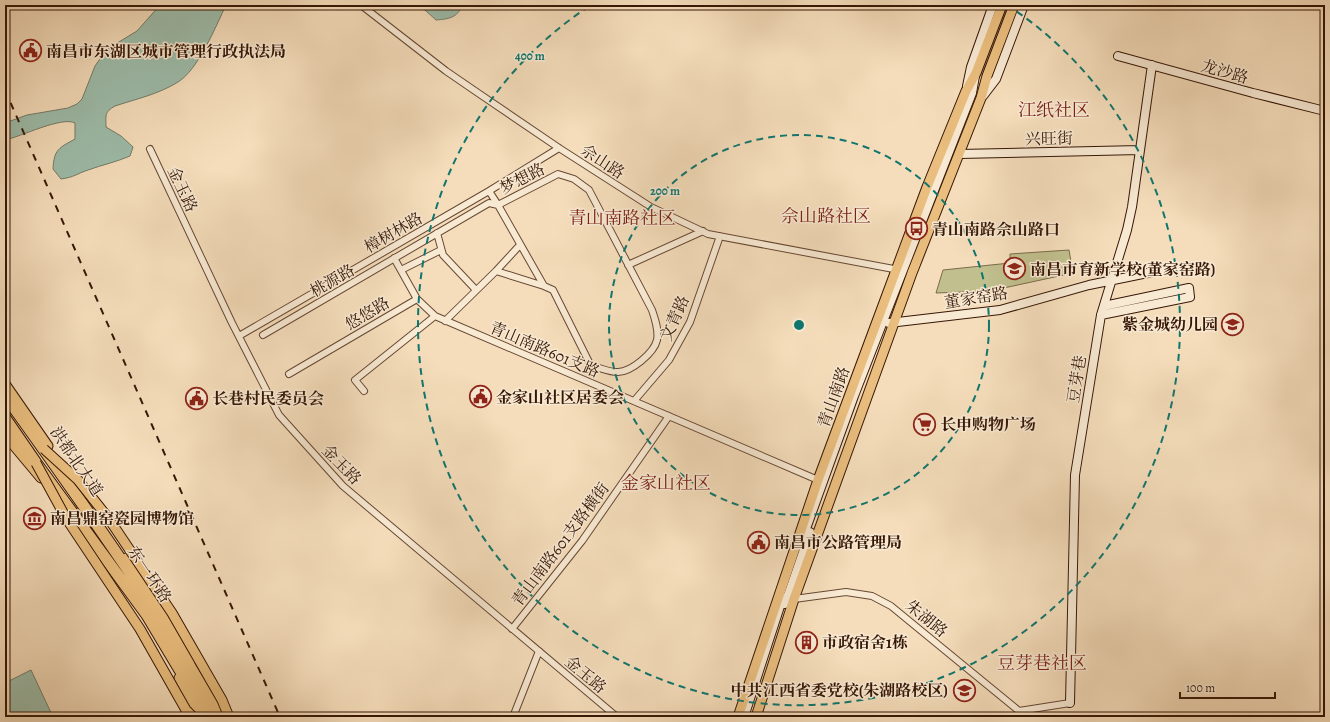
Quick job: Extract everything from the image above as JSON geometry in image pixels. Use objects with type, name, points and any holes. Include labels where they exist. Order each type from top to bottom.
[{"type":"highway","name":"东一环路","points":[[5,395],[154,607],[194,670],[220,717]]},
{"type":"highway","name":"东一环路","points":[[5,418],[146,615],[208,717]]},
{"type":"main road","name":"青山南路","points":[[756,717],[885,323],[905,271],[927,187],[966,91],[976,73],[1002,5]]},
{"type":"main road","name":"青山南路","points":[[738,717],[818,480],[885,323],[905,271],[959,154],[981,98],[986,76],[1014,5]]},
{"type":"main road","name":"洪都北大道","points":[[5,384],[80,493],[163,608],[228,717]]},
{"type":"main road","points":[[5,435],[53,492],[137,609],[159,644],[200,717]]},
{"type":"main road","points":[[44,449],[78,480],[109,519],[172,613],[222,700],[228,717]]},
{"type":"main road","points":[[36,463],[66,518],[140,629],[186,710],[193,717]]},
{"type":"street","points":[[5,8],[9,5]]},
{"type":"street","name":"佘山路","points":[[361,5],[452,75],[559,148],[650,207],[703,231],[720,236],[905,271]]},
{"type":"street","name":"青山南路","points":[[966,91],[971,67],[993,5]]},
{"type":"street","name":"青山南路","points":[[981,98],[996,79],[1024,5]]},
{"type":"street","name":"龙沙路","points":[[1118,56],[1325,111]]},
{"type":"street","name":"豆芽巷","points":[[1070,703],[1074,475],[1101,316],[1132,207],[1152,65]]},
{"type":"street","points":[[905,271],[972,93],[976,73]]},
{"type":"street","points":[[905,271],[975,99],[986,76]]},
{"type":"street","name":"樟树林路","points":[[239,336],[489,191],[559,148]]},
{"type":"street","name":"金玉路","points":[[150,149],[239,336],[279,415],[343,486],[616,717]]},
{"type":"street","name":"兴旺街","points":[[959,154],[1140,150]]},
{"type":"street","name":"梦想路","points":[[558,174],[574,179],[589,190],[652,310],[657,326],[657,341],[650,352],[637,366],[618,372],[591,366],[554,290],[544,286],[498,205],[558,174]]},
{"type":"street","points":[[489,191],[498,205]]},
{"type":"street","name":"桃源路","points":[[263,335],[489,203],[498,205]]},
{"type":"street","points":[[628,265],[703,231]]},
{"type":"street","points":[[437,234],[443,255],[476,290]]},
{"type":"street","name":"文青路","points":[[634,401],[669,360],[690,322],[720,236]]},
{"type":"street","points":[[445,320],[496,271],[520,245]]},
{"type":"street","points":[[401,270],[441,250]]},
{"type":"street","points":[[364,391],[355,380],[435,316],[417,298],[394,258]]},
{"type":"street","name":"董家窑路","points":[[885,323],[1000,310],[1089,285],[1172,268]]},
{"type":"street","points":[[496,271],[544,286]]},
{"type":"street","points":[[1101,316],[1190,297],[1189,288],[1104,306]]},
{"type":"street","name":"悠悠路","points":[[289,374],[417,298]]},
{"type":"street","name":"青山南路601支路","points":[[435,316],[818,480]]},
{"type":"street","points":[[746,717],[885,323]]},
{"type":"street","name":"青山南路601支路横街","points":[[512,629],[582,541],[669,416]]},
{"type":"street","name":"朱湖路","points":[[794,599],[846,592],[872,596],[891,606],[1020,714]]},
{"type":"street","points":[[513,717],[539,651]]},
{"type":"street","points":[[1020,714],[1070,703]]},
{"type":"shaded area","points":[[160,5],[226,5],[206,47],[193,68],[185,76],[178,82],[163,90],[115,106],[107,112],[106,127],[121,136],[133,147],[130,156],[61,179],[53,169],[56,153],[61,147],[75,139],[75,123],[61,122],[5,140],[5,123],[27,115],[68,108],[77,104],[82,99],[95,66],[102,56],[109,48],[137,31]]},
{"type":"shaded area","points":[[409,5],[462,5],[458,13],[452,17],[436,20],[425,10]]},
{"type":"shaded area","points":[[1069,250],[1073,273],[990,291],[936,293],[943,270],[1010,263],[1010,254]]},
{"type":"shaded area","points":[[31,670],[53,717],[5,717],[5,683]]},
{"type":"railway","points":[[5,90],[280,717]]},
{"type":"place","name":"南昌市东湖区城市管理行政执法局","points":[[30,51]]},
{"type":"place","name":"青山南路佘山路口","points":[[916,229]]},
{"type":"place","name":"南昌市育新学校(董家窑路)","points":[[1015,269]]},
{"type":"place","name":"紫金城幼儿园","points":[[1233,324]]},
{"type":"place","name":"金家山社区居委会","points":[[481,397]]},
{"type":"place","name":"长巷村民委员会","points":[[197,398]]},
{"type":"place","name":"长申购物广场","points":[[924,424]]},
{"type":"place","name":"南昌鼎窑瓷园博物馆","points":[[34,518]]},
{"type":"place","name":"南昌市公路管理局","points":[[759,542]]},
{"type":"place","name":"市政宿舍1栋","points":[[806,642]]},
{"type":"place","name":"中共江西省委党校(朱湖路校区)","points":[[964,690]]},
{"type":"district","name":"江纸社区","points":[[1054,110]]},
{"type":"district","name":"佘山路社区","points":[[826,216]]},
{"type":"district","name":"青山南路社区","points":[[622,218]]},
{"type":"district","name":"金家山社区","points":[[666,483]]},
{"type":"district","name":"豆芽巷社区","points":[[1042,663]]}]
